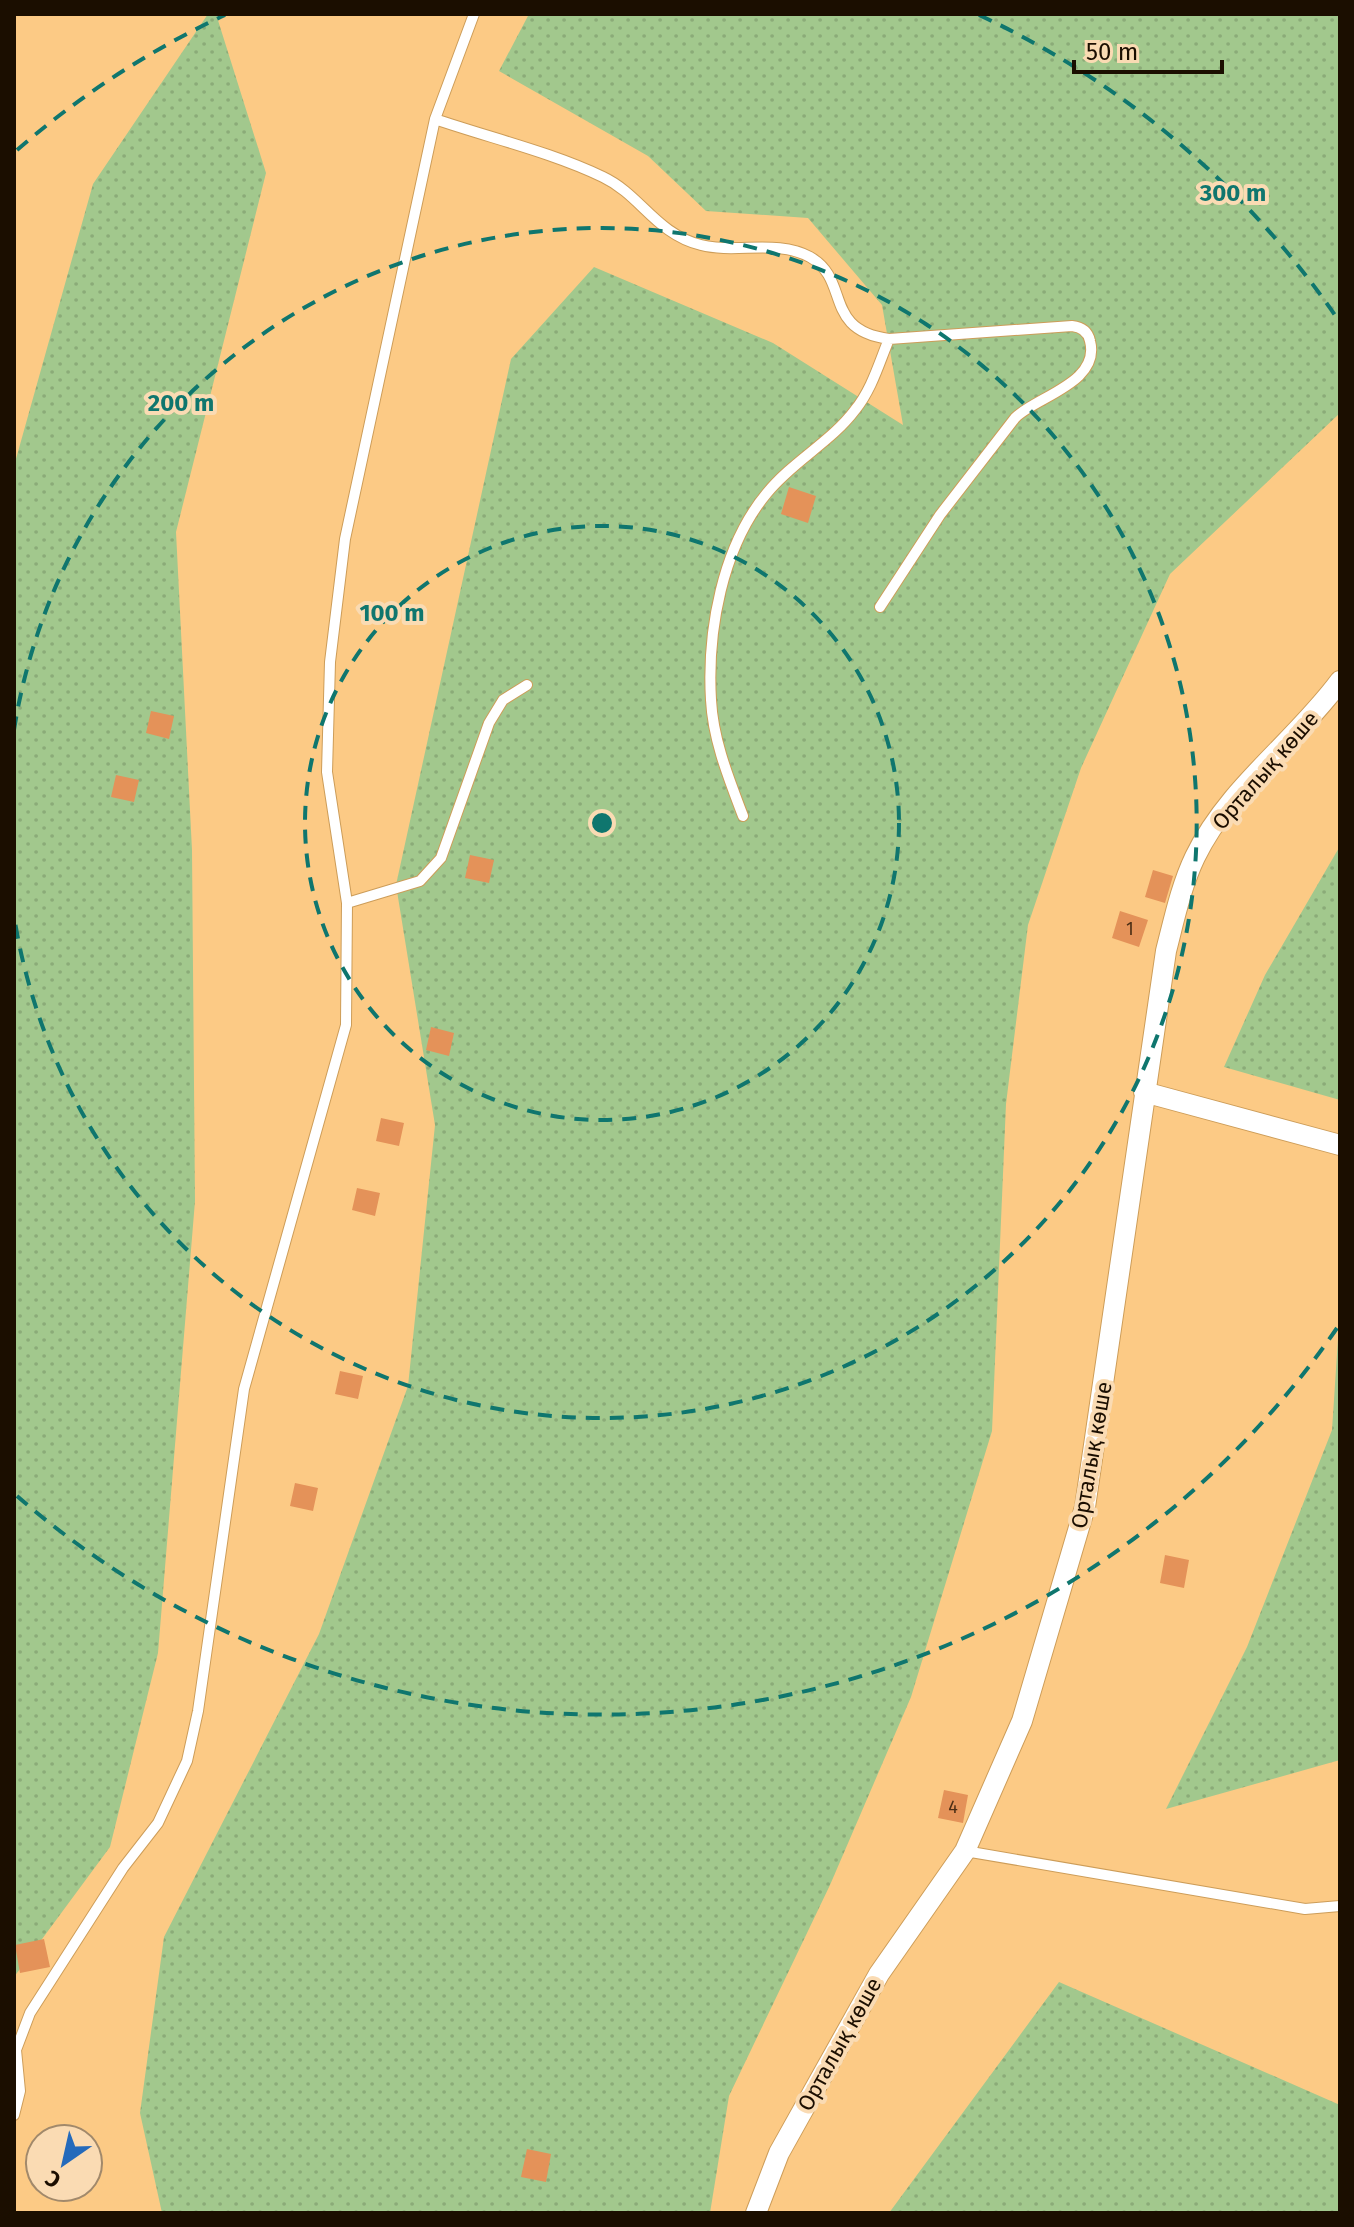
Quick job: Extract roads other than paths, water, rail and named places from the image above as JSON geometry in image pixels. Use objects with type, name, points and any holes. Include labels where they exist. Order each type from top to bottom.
[{"type":"street","name":"Орталық көше","points":[[756,2213],[779,2153],[879,1974],[965,1851],[1022,1721],[1085,1507],[1116,1312],[1144,1092],[1166,951],[1196,856],[1226,808],[1340,681]]},
{"type":"street","points":[[1144,1092],[1340,1145]]},
{"type":"lane","points":[[14,2115],[20,2091],[16,2050],[30,2013],[123,1868],[158,1823],[187,1761],[198,1711],[244,1389],[346,1025],[347,903],[327,772],[330,662],[345,539],[435,119],[474,14]]},
{"type":"lane","points":[[435,119],[600,176],[629,195],[657,224],[702,246],[758,247],[811,257],[827,277],[857,331],[866,336],[889,339],[1072,326],[1081,328],[1091,343],[1089,360],[1072,382],[1052,397],[1028,406],[1015,418],[940,515],[880,607]]},
{"type":"lane","points":[[743,816],[727,774],[711,701],[712,642],[729,563],[736,543],[765,495],[802,457],[846,422],[864,399],[889,339]]},
{"type":"lane","points":[[347,903],[420,881],[441,858],[489,723],[503,700],[527,685]]},
{"type":"lane","points":[[965,1851],[1305,1909],[1340,1906]]}]
